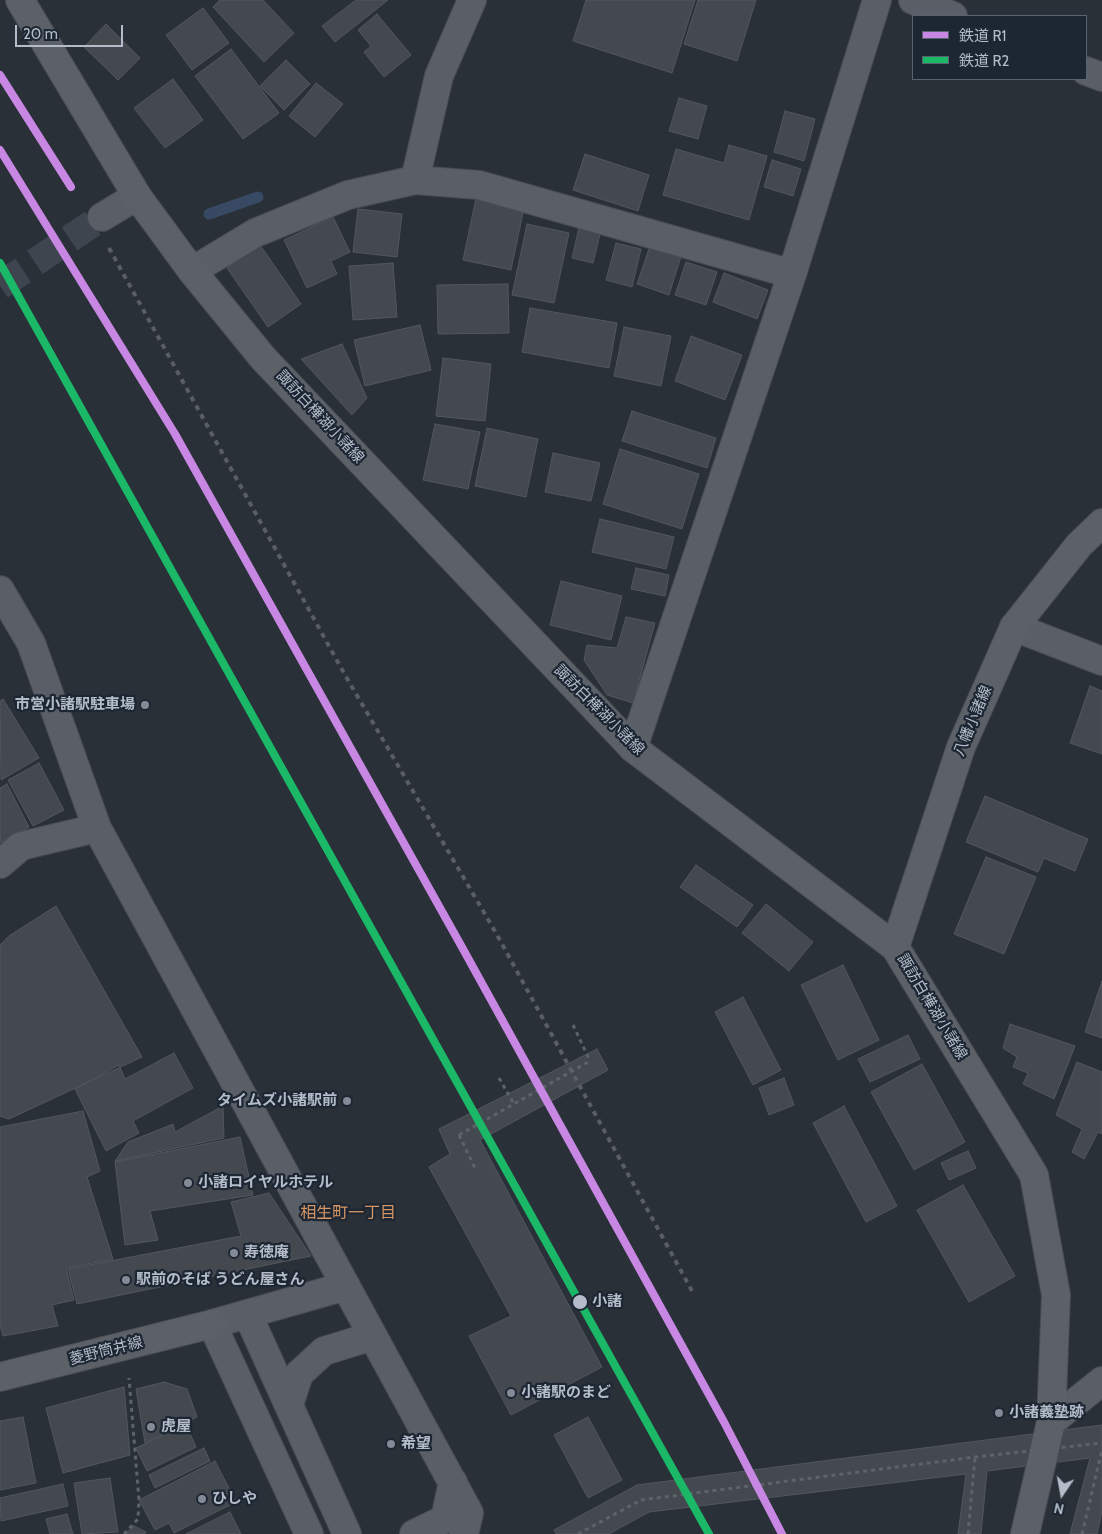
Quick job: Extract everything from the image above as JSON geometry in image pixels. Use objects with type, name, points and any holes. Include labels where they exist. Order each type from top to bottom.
[{"type":"main road","name":"諏訪白樺湖小諸線","points":[[20,0],[137,196],[192,270],[263,358],[633,748],[895,947],[1034,1175],[1056,1295],[1051,1422],[1025,1534]]},
{"type":"main road","name":"八幡小諸線","points":[[895,947],[961,747],[1014,627],[1079,545],[1102,523]]},
{"type":"main road","name":"菱野筒井線","points":[[0,1378],[212,1324]]},
{"type":"street","points":[[415,180],[439,76],[472,0]]},
{"type":"street","points":[[633,748],[792,274],[877,0]]},
{"type":"street","points":[[913,0],[950,15]]},
{"type":"street","points":[[1087,70],[1102,77]]},
{"type":"street","points":[[192,270],[255,233],[283,221],[348,195],[415,180],[479,185],[792,274]]},
{"type":"street","points":[[102,217],[137,196]]},
{"type":"street","points":[[0,590],[31,643],[97,828],[453,1482],[469,1513],[464,1534]]},
{"type":"street","points":[[1014,627],[1102,661]]},
{"type":"street","points":[[0,864],[21,846],[97,828]]},
{"type":"street","points":[[310,1534],[212,1324],[346,1286]]},
{"type":"street","points":[[252,1324],[347,1534]]},
{"type":"street","points":[[289,1405],[299,1374],[324,1351],[373,1336]]},
{"type":"street","points":[[1051,1422],[1102,1382]]},
{"type":"street","points":[[414,1534],[445,1519],[453,1482]]},
{"type":"path","points":[[476,1170],[459,1136],[590,1061],[573,1025]]},
{"type":"path","points":[[499,1078],[514,1104]]},
{"type":"path","points":[[124,1534],[138,1519],[139,1500],[129,1377]]},
{"type":"path","points":[[578,1534],[641,1500],[1102,1442]]},
{"type":"path","points":[[1082,1534],[1102,1450]]},
{"type":"path","points":[[968,1534],[975,1457]]},
{"type":"building","points":[[220,0],[263,0],[294,33],[264,62],[213,7]]},
{"type":"building","points":[[356,0],[388,0],[335,42],[322,26]]},
{"type":"building","points":[[586,0],[695,0],[672,73],[573,41]]},
{"type":"building","points":[[698,0],[756,0],[737,61],[684,44]]},
{"type":"building","points":[[203,8],[229,43],[192,70],[166,35]]},
{"type":"building","points":[[377,14],[411,55],[384,77],[364,52],[371,46],[358,30]]},
{"type":"building","points":[[106,24],[140,58],[118,80],[84,47]]},
{"type":"building","points":[[231,49],[279,113],[243,139],[195,76]]},
{"type":"building","points":[[286,60],[310,84],[284,110],[260,86]]},
{"type":"building","points":[[173,79],[203,120],[165,148],[134,108]]},
{"type":"building","points":[[316,83],[343,104],[315,137],[289,116]]},
{"type":"building","points":[[679,98],[707,106],[698,139],[669,131]]},
{"type":"building","points":[[785,111],[815,119],[804,161],[774,152]]},
{"type":"building","points":[[729,145],[767,156],[749,220],[663,195],[676,149],[724,163]]},
{"type":"building","points":[[585,154],[649,175],[638,211],[573,190]]},
{"type":"building","points":[[772,160],[801,169],[793,196],[764,187]]},
{"type":"building","points":[[476,198],[524,208],[511,270],[463,260]]},
{"type":"building","points":[[358,209],[402,214],[397,257],[353,252]]},
{"type":"building","points":[[333,217],[350,252],[331,261],[337,274],[307,288],[284,240]]},
{"type":"building","points":[[527,224],[569,233],[554,303],[512,295]]},
{"type":"building","points":[[579,228],[600,234],[593,263],[572,258]]},
{"type":"building","points":[[616,243],[641,249],[632,287],[606,280]]},
{"type":"building","points":[[651,243],[682,253],[669,295],[637,284]]},
{"type":"building","points":[[260,245],[301,304],[268,327],[227,268]]},
{"type":"building","points":[[686,262],[717,272],[706,305],[675,295]]},
{"type":"building","points":[[393,263],[397,317],[353,320],[349,266]]},
{"type":"building","points":[[724,273],[768,290],[757,319],[713,302]]},
{"type":"building","points":[[508,284],[509,333],[438,334],[437,285]]},
{"type":"building","points":[[530,308],[617,323],[609,368],[522,352]]},
{"type":"building","points":[[420,325],[431,370],[365,386],[354,340]]},
{"type":"building","points":[[624,327],[671,336],[661,386],[614,376]]},
{"type":"building","points":[[691,336],[742,355],[725,400],[675,381]]},
{"type":"building","points":[[342,344],[367,398],[352,415],[301,359]]},
{"type":"building","points":[[443,358],[491,364],[485,421],[436,416]]},
{"type":"building","points":[[632,411],[716,438],[707,468],[622,441]]},
{"type":"building","points":[[435,424],[480,432],[468,489],[423,480]]},
{"type":"building","points":[[487,428],[538,439],[526,497],[475,486]]},
{"type":"building","points":[[620,449],[699,474],[682,529],[603,504]]},
{"type":"building","points":[[553,453],[600,463],[591,501],[545,492]]},
{"type":"building","points":[[600,519],[674,537],[666,569],[592,552]]},
{"type":"building","points":[[636,568],[669,575],[665,596],[631,589]]},
{"type":"building","points":[[561,581],[622,596],[611,640],[550,625]]},
{"type":"building","points":[[626,617],[655,623],[633,703],[607,695],[584,660],[587,645],[617,648]]},
{"type":"building","points":[[1090,686],[1102,691],[1102,754],[1070,743]]},
{"type":"building","points":[[3,699],[39,758],[1,780],[0,701]]},
{"type":"building","points":[[39,763],[64,810],[33,826],[8,780]]},
{"type":"building","points":[[7,784],[29,827],[0,843],[0,788]]},
{"type":"building","points":[[985,796],[1088,839],[1075,871],[1044,858],[1038,872],[966,842]]},
{"type":"building","points":[[986,857],[1036,877],[1004,954],[954,934]]},
{"type":"building","points":[[696,865],[753,905],[737,927],[680,887]]},
{"type":"building","points":[[766,904],[813,942],[789,971],[742,933]]},
{"type":"building","points":[[56,906],[142,1057],[9,1119],[0,1116],[0,945],[9,936]]},
{"type":"building","points":[[843,965],[879,1040],[838,1060],[801,985]]},
{"type":"building","points":[[1102,981],[1102,1038],[1085,1032]]},
{"type":"building","points":[[743,997],[781,1070],[753,1085],[715,1012]]},
{"type":"building","points":[[1010,1024],[1075,1046],[1054,1099],[1023,1084],[1028,1073],[1013,1067],[1017,1057],[1003,1048]]},
{"type":"building","points":[[908,1035],[920,1059],[870,1082],[858,1059]]},
{"type":"building","points":[[597,1049],[608,1070],[480,1140],[602,1367],[511,1415],[469,1336],[511,1316],[429,1167],[450,1154],[439,1129]]},
{"type":"building","points":[[174,1053],[193,1088],[133,1121],[139,1133],[106,1151],[75,1089],[119,1065],[125,1079]]},
{"type":"building","points":[[1077,1062],[1102,1072],[1102,1134],[1098,1132],[1084,1159],[1072,1152],[1082,1129],[1056,1115]]},
{"type":"building","points":[[922,1064],[965,1142],[914,1170],[871,1092]]},
{"type":"building","points":[[784,1078],[794,1105],[769,1115],[759,1088]]},
{"type":"building","points":[[223,1106],[224,1138],[115,1161],[128,1142],[173,1124],[175,1132]]},
{"type":"building","points":[[844,1106],[897,1206],[866,1222],[813,1123]]},
{"type":"building","points":[[83,1111],[100,1171],[87,1177],[113,1259],[66,1268],[74,1300],[52,1305],[58,1326],[3,1336],[0,1325],[0,1127]]},
{"type":"building","points":[[240,1137],[253,1195],[150,1211],[158,1240],[125,1245],[115,1162]]},
{"type":"building","points":[[968,1151],[976,1168],[949,1180],[941,1163]]},
{"type":"building","points":[[963,1185],[1015,1276],[969,1302],[917,1210]]},
{"type":"building","points":[[269,1193],[311,1256],[77,1304],[68,1269],[241,1236],[231,1202]]},
{"type":"building","points":[[164,1382],[187,1389],[197,1417],[145,1443],[136,1389]]},
{"type":"building","points":[[124,1387],[130,1455],[63,1473],[46,1408]]},
{"type":"building","points":[[23,1417],[36,1483],[0,1490],[0,1421]]},
{"type":"building","points":[[588,1417],[622,1480],[588,1498],[554,1435]]},
{"type":"building","points":[[186,1425],[196,1447],[147,1471],[136,1448]]},
{"type":"building","points":[[1102,1425],[1102,1511],[1097,1534],[1070,1534],[1090,1458],[987,1471],[981,1534],[958,1534],[966,1474],[649,1512],[609,1534],[556,1534],[554,1530],[637,1485]]},
{"type":"building","points":[[204,1448],[210,1461],[155,1488],[149,1475]]},
{"type":"building","points":[[215,1461],[236,1502],[174,1533],[169,1523],[155,1530],[139,1500]]},
{"type":"building","points":[[110,1478],[118,1532],[82,1534],[74,1483]]},
{"type":"building","points":[[63,1484],[68,1506],[1,1521],[0,1498]]},
{"type":"building","points":[[230,1512],[241,1534],[186,1534]]},
{"type":"building","points":[[67,1514],[73,1534],[50,1534],[46,1519]]},
{"type":"building","points":[[134,1526],[146,1532],[145,1534],[125,1534]]},
{"type":"waterway","points":[[209,214],[258,197]]},
{"type":"tunnel","points":[[0,286],[102,217]]},
{"type":"railway","points":[[109,248],[345,675],[496,933],[692,1291]]},
{"type":"rail line","name":"R1","points":[[0,75],[71,187]]},
{"type":"rail line","name":"R1","points":[[0,150],[175,434],[463,949],[724,1422],[782,1534]]},
{"type":"rail line","name":"R2","points":[[0,263],[709,1534]]},
{"type":"place","name":"市営小諸駅駐車場","points":[[145,705]]},
{"type":"place","name":"タイムズ小諸駅前","points":[[347,1101]]},
{"type":"place","name":"小諸ロイヤルホテル","points":[[188,1183]]},
{"type":"place","name":"寿徳庵","points":[[234,1253]]},
{"type":"place","name":"駅前のそば うどん屋さん","points":[[126,1280]]},
{"type":"place","name":"小諸","points":[[580,1302]]},
{"type":"place","name":"小諸駅のまど","points":[[511,1393]]},
{"type":"place","name":"小諸義塾跡","points":[[999,1413]]},
{"type":"place","name":"虎屋","points":[[151,1427]]},
{"type":"place","name":"希望","points":[[391,1444]]},
{"type":"place","name":"ひしや","points":[[202,1499]]},
{"type":"district","name":"相生町一丁目","points":[[348,1213]]}]
